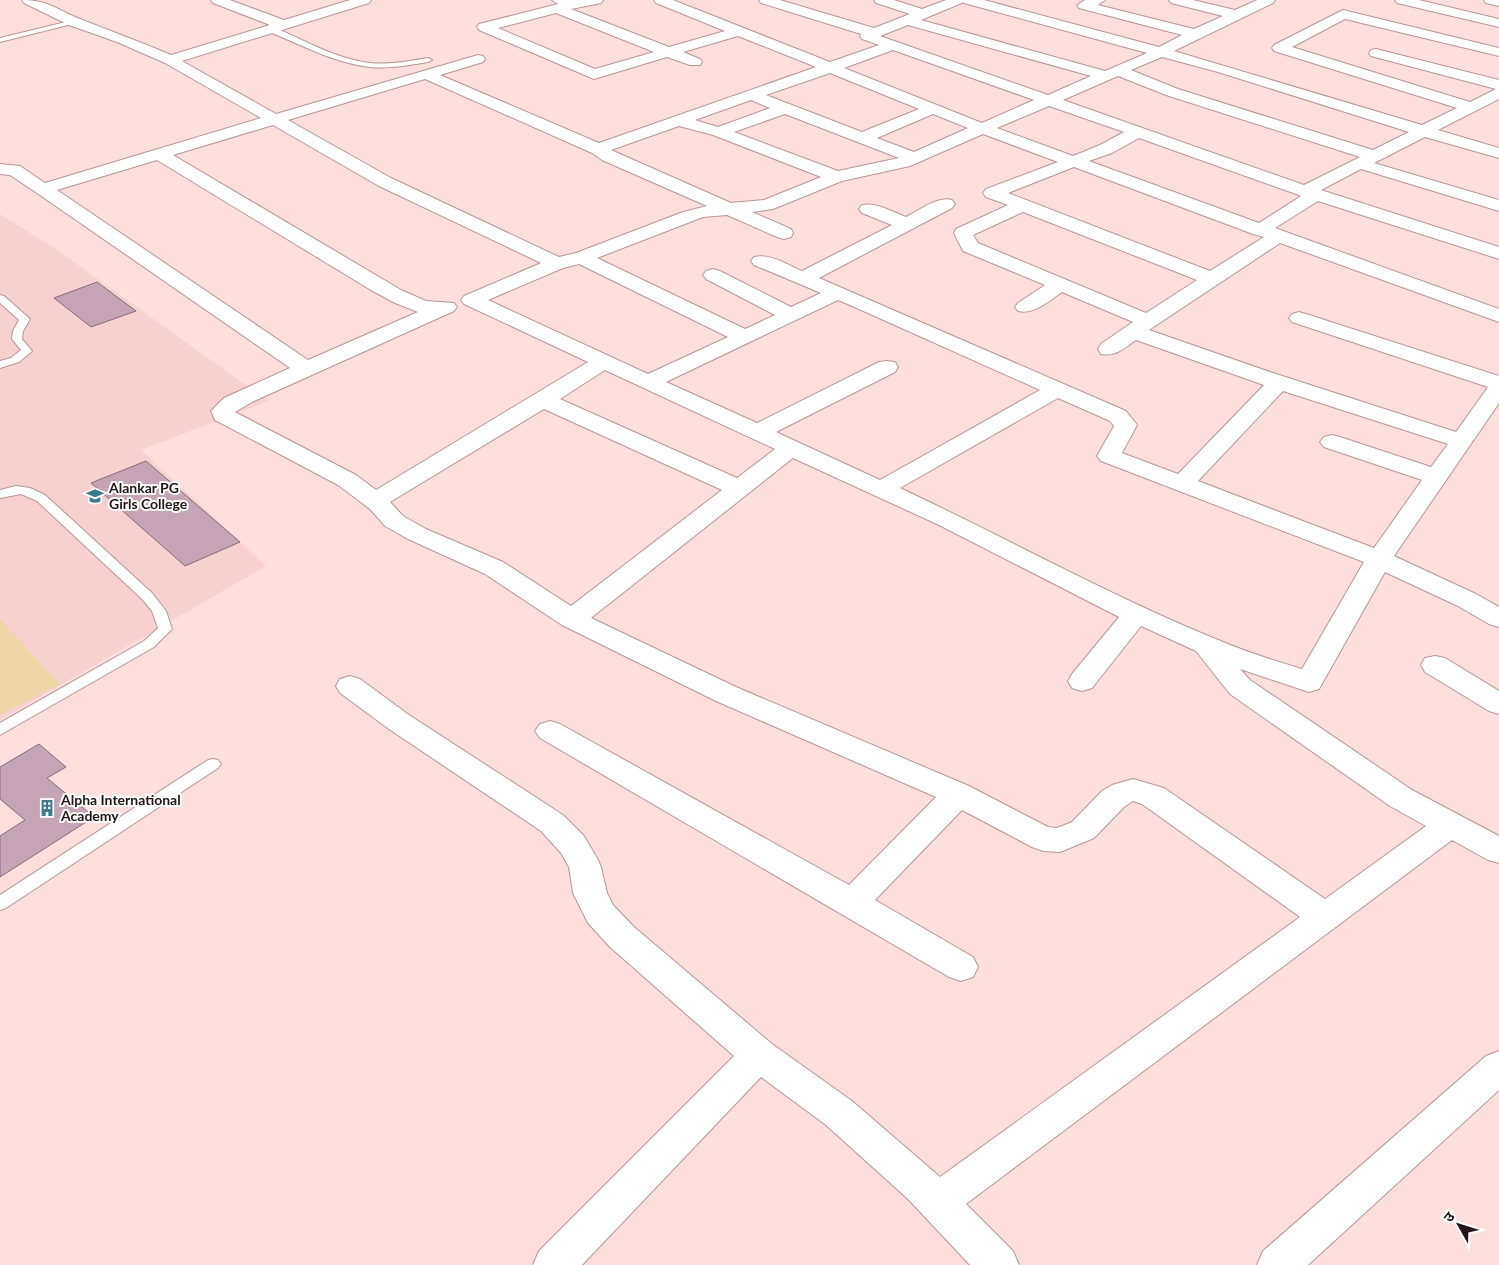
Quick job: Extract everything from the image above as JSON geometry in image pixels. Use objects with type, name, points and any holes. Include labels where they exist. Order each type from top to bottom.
[{"type":"street","points":[[29,0],[74,22],[122,38],[170,60],[385,182],[556,263]]},
{"type":"street","points":[[225,2],[247,0]]},
{"type":"street","points":[[170,60],[364,0]]},
{"type":"street","points":[[596,0],[562,5],[484,27],[594,74],[739,31]]},
{"type":"street","points":[[661,0],[984,129],[1499,316]]},
{"type":"street","points":[[766,0],[874,33]]},
{"type":"street","points":[[881,0],[923,14]]},
{"type":"street","points":[[958,0],[867,36],[1310,193],[1499,253]]},
{"type":"street","points":[[969,0],[1223,69],[1499,153]]},
{"type":"street","points":[[1098,0],[1084,5],[1195,34]]},
{"type":"street","points":[[1176,0],[1237,15]]},
{"type":"street","points":[[1268,0],[1113,74],[915,158],[837,177],[774,203],[754,208],[702,212],[581,258],[556,263],[471,300],[441,309],[232,403],[222,411],[223,415],[347,480],[374,501],[394,521],[416,534],[494,568],[572,619],[726,694],[958,794],[1043,839],[1060,840],[1083,830],[1113,799],[1123,793],[1133,790],[1153,796],[1324,917]]},
{"type":"street","points":[[1402,0],[1499,23]]},
{"type":"street","points":[[1491,0],[1499,2]]},
{"type":"street","points":[[225,2],[277,27]]},
{"type":"street","points":[[562,5],[695,62]]},
{"type":"street","points":[[1499,41],[1492,51],[1343,14],[1279,48],[1499,112]]},
{"type":"street","points":[[906,20],[1113,74],[1172,92],[1499,206]]},
{"type":"street","points":[[598,150],[827,67],[894,45]]},
{"type":"street","points":[[1376,53],[1499,85]]},
{"type":"street","points":[[44,189],[273,120],[427,67],[478,59]]},
{"type":"street","points":[[427,67],[608,156],[784,233]]},
{"type":"street","points":[[1109,349],[1212,279],[1269,233],[1310,193],[1368,160],[1499,93]]},
{"type":"street","points":[[752,95],[915,158]]},
{"type":"street","points":[[719,132],[785,108]]},
{"type":"street","points":[[862,138],[932,109]]},
{"type":"street","points":[[680,121],[719,132],[837,177]]},
{"type":"street","points":[[1137,132],[1106,148],[992,193],[1212,279]]},
{"type":"street","points":[[160,155],[378,286],[410,302],[441,309]]},
{"type":"street","points":[[0,169],[14,170],[44,189],[306,369]]},
{"type":"street","points":[[802,278],[946,204]]},
{"type":"street","points":[[1023,205],[963,233],[970,247],[1060,285],[1140,327],[1278,383],[1462,441]]},
{"type":"street","points":[[868,209],[907,224]]},
{"type":"street","points":[[581,258],[745,337]]},
{"type":"street","points":[[761,261],[1118,416],[1126,425],[1109,456],[1379,559],[1467,600],[1499,618]]},
{"type":"street","points":[[713,275],[791,315]]},
{"type":"street","points":[[1025,307],[1060,285]]},
{"type":"street","points":[[648,382],[838,293]]},
{"type":"street","points":[[471,300],[948,520],[1136,614],[1224,653],[1309,682],[1379,559],[1499,387]]},
{"type":"street","points":[[1299,318],[1499,383]]},
{"type":"street","points":[[374,501],[543,400],[604,361]]},
{"type":"street","points":[[758,432],[887,367]]},
{"type":"street","points":[[1181,485],[1278,383]]},
{"type":"street","points":[[881,489],[1058,389]]},
{"type":"street","points":[[543,400],[739,488]]},
{"type":"street","points":[[1332,442],[1436,477]]},
{"type":"street","points":[[572,619],[792,448]]},
{"type":"street","points":[[1082,681],[1136,614]]},
{"type":"street","points":[[1205,645],[1240,687],[1401,798],[1499,851]]},
{"type":"street","points":[[1435,665],[1499,704]]},
{"type":"street","points":[[350,686],[398,722],[552,823],[573,845],[586,867],[590,893],[600,914],[622,937],[759,1056],[839,1113],[937,1202],[998,1265]]},
{"type":"street","points":[[550,731],[961,967]]},
{"type":"street","points":[[852,903],[958,794]]},
{"type":"street","points":[[937,1202],[1450,825]]},
{"type":"street","points":[[554,1265],[759,1056]]},
{"type":"street","points":[[1278,1265],[1499,1067]]},
{"type":"lane","points":[[0,40],[74,22]]},
{"type":"lane","points":[[277,27],[353,61],[368,65],[427,67]]},
{"type":"lane","points":[[0,298],[25,319],[18,331],[17,339],[28,351],[16,360],[0,365]]},
{"type":"lane","points":[[0,494],[24,489],[31,491],[41,498],[147,596],[158,608],[163,619],[164,629],[149,644],[0,730]]},
{"type":"lane","points":[[0,903],[213,764]]},
{"type":"shaded area","name":"Alankar PG Girls College","points":[[0,214],[60,252],[268,401],[141,450],[266,566],[0,720]]},
{"type":"shaded area","points":[[0,619],[60,684],[0,715]]},
{"type":"building","points":[[97,282],[136,311],[91,327],[54,298]]},
{"type":"building","points":[[146,461],[240,542],[185,566],[91,483]]},
{"type":"building","name":"Alpha International Academy","points":[[39,744],[66,767],[47,778],[94,817],[0,877],[0,836],[25,820],[0,799],[0,767]]},
{"type":"place","name":"Alankar PG Girls College","points":[[95,496]]},
{"type":"place","name":"Alpha International Academy","points":[[47,808]]}]
